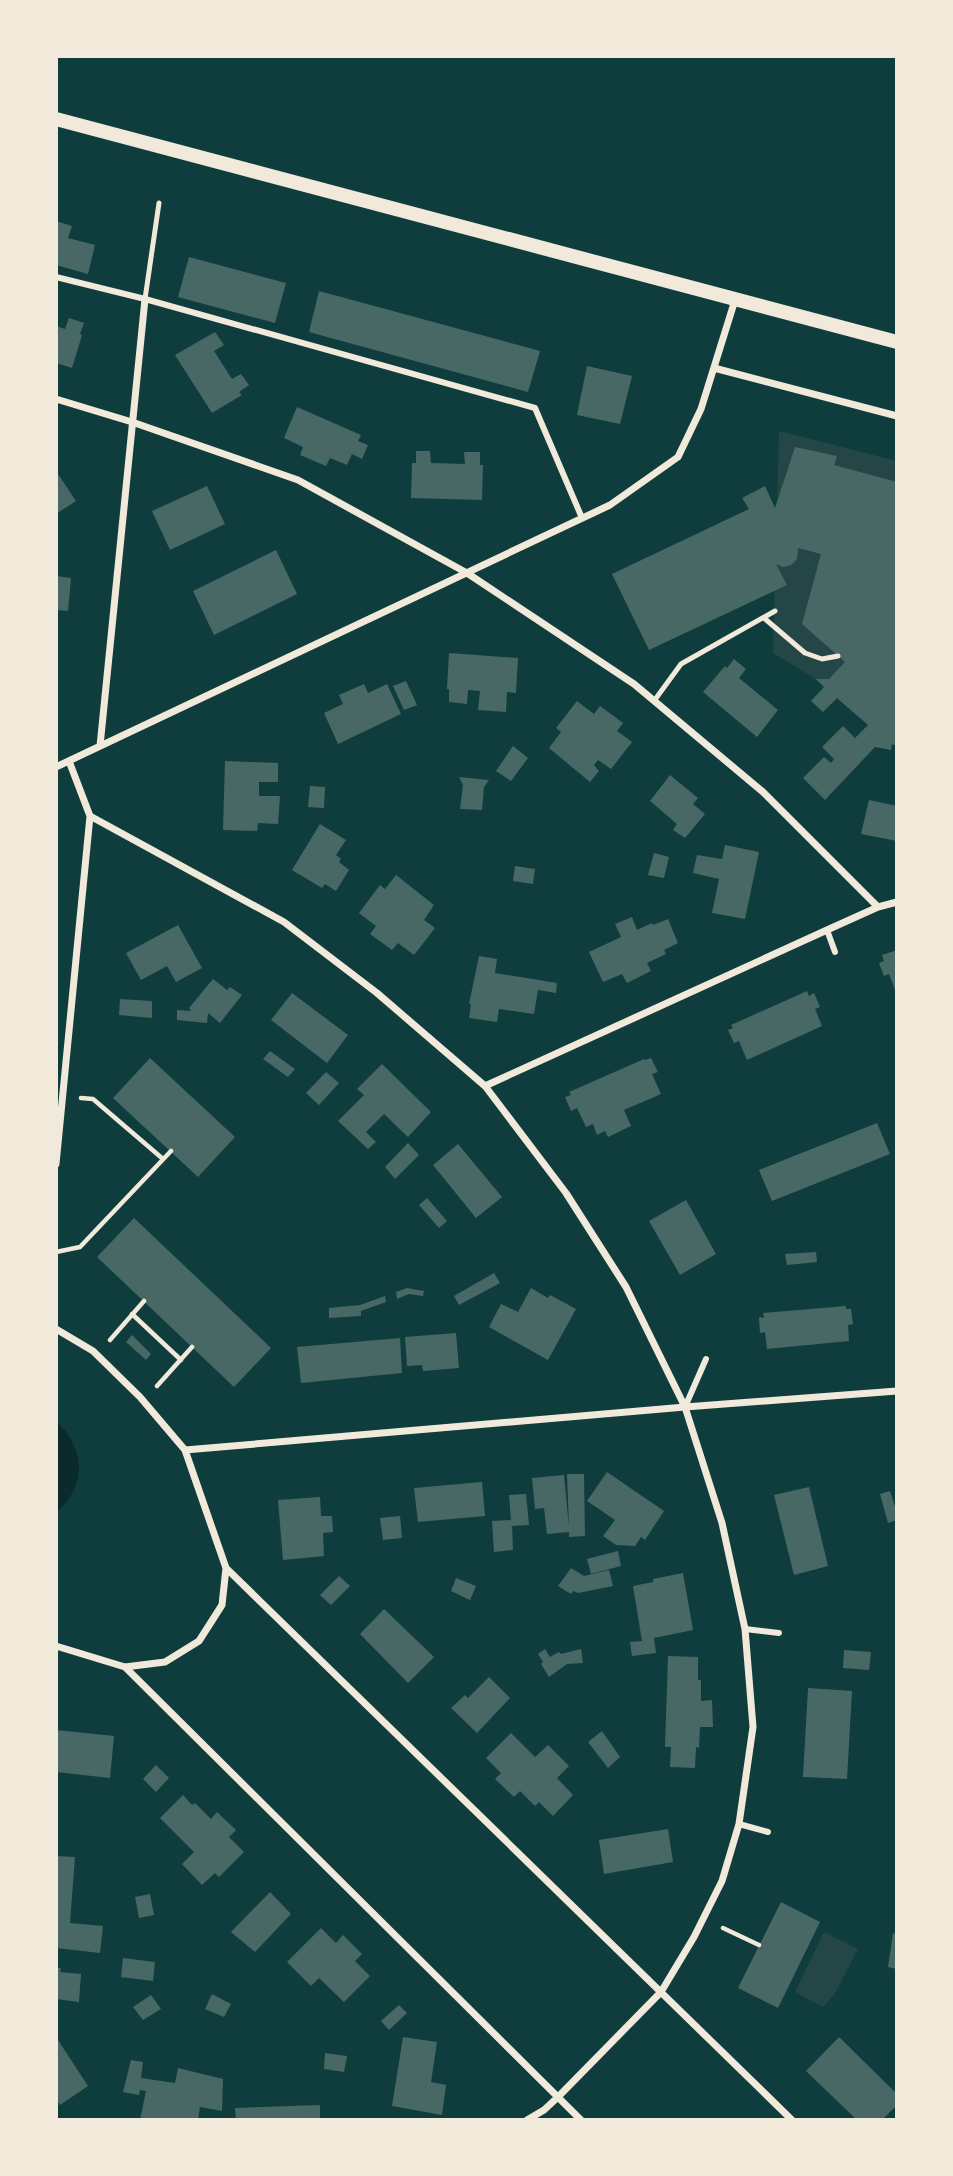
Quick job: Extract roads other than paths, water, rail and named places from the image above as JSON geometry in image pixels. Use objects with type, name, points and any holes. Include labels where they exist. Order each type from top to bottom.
[{"type":"main road","points":[[56,119],[897,342]]},
{"type":"street","points":[[56,277],[145,299],[535,408],[582,519]]},
{"type":"street","points":[[100,746],[145,299]]},
{"type":"street","points":[[56,767],[610,505],[678,457],[701,410],[735,300]]},
{"type":"street","points":[[714,368],[897,416]]},
{"type":"street","points":[[56,399],[132,422],[299,480],[467,573],[634,684],[763,792],[878,907]]},
{"type":"street","points":[[56,1164],[90,816],[69,761]]},
{"type":"street","points":[[90,816],[284,922],[377,993],[485,1086],[566,1193],[626,1287],[685,1407],[722,1523],[745,1629],[753,1727],[739,1824],[722,1881],[694,1937],[661,1992],[558,2097],[527,2120]]},
{"type":"street","points":[[485,1086],[878,907],[897,902]]},
{"type":"street","points":[[827,930],[835,952]]},
{"type":"street","points":[[56,1329],[96,1354],[144,1401],[185,1450],[226,1568],[222,1605],[199,1641],[165,1662],[125,1667],[56,1646]]},
{"type":"street","points":[[685,1407],[706,1359]]},
{"type":"street","points":[[185,1450],[897,1391]]},
{"type":"street","points":[[226,1568],[792,2120]]},
{"type":"street","points":[[745,1629],[779,1633]]},
{"type":"street","points":[[125,1667],[581,2120]]},
{"type":"street","points":[[739,1824],[768,1832]]},
{"type":"lane","points":[[145,299],[159,203]]},
{"type":"lane","points":[[654,701],[681,664],[775,611]]},
{"type":"lane","points":[[764,618],[805,653],[822,659],[838,656]]}]
